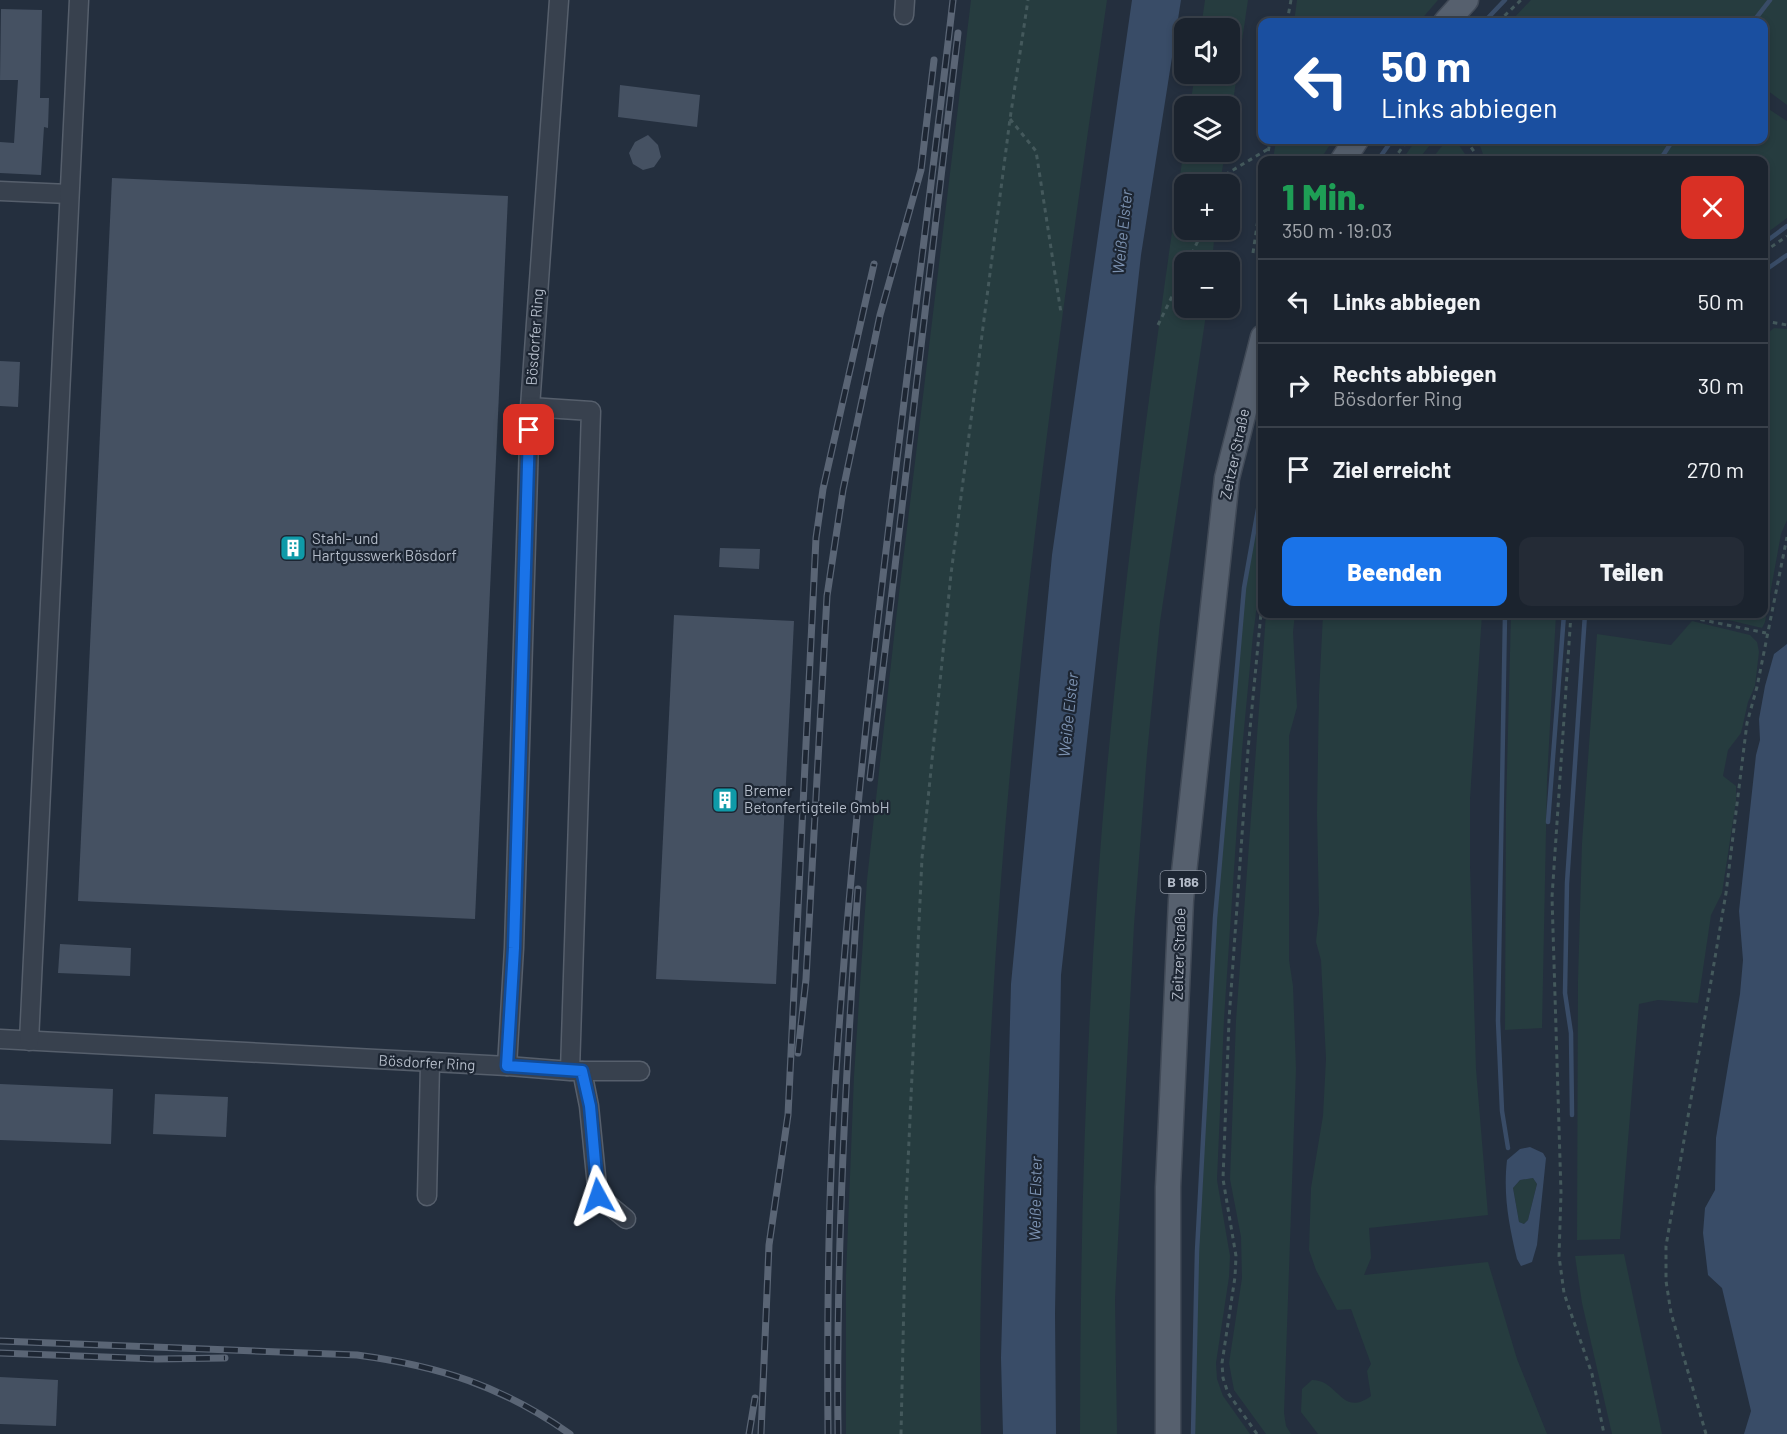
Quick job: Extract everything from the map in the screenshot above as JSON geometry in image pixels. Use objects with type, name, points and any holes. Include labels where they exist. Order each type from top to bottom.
[{"type":"main road","points":[[1450,18],[1466,0]]},
{"type":"main road","name":"Zeitzer Straße","points":[[1168,1434],[1168,1187],[1181,900],[1227,478],[1258,357]]},
{"type":"street","points":[[29,1041],[79,0]]},
{"type":"street","name":"Bösdorfer Ring","points":[[0,1039],[430,1064],[507,1066],[514,936],[530,406],[558,0]]},
{"type":"street","points":[[0,191],[69,194]]},
{"type":"street","points":[[530,406],[591,411],[576,1071],[590,1106],[598,1196],[626,1219]]},
{"type":"street","points":[[426,1196],[430,1064]]},
{"type":"street","points":[[507,1066],[576,1071],[640,1071]]},
{"type":"path","points":[[901,1434],[906,1206],[922,858],[951,574],[1010,119],[1028,0]]},
{"type":"path","points":[[1288,18],[1291,0]]},
{"type":"path","points":[[1502,18],[1521,0]]},
{"type":"path","points":[[1010,119],[1036,151],[1061,313]]},
{"type":"path","points":[[1267,156],[1269,144]]},
{"type":"path","points":[[1227,174],[1268,149]]},
{"type":"path","points":[[1253,253],[1258,219]]},
{"type":"path","points":[[1768,249],[1787,236]]},
{"type":"path","points":[[1158,325],[1174,292]]},
{"type":"path","points":[[1768,322],[1787,325]]},
{"type":"path","points":[[1706,1434],[1671,1313],[1666,1281],[1666,1246],[1726,893],[1747,723],[1757,687],[1787,537]]},
{"type":"path","points":[[1257,1434],[1228,1393],[1223,1378],[1222,1363],[1236,1256],[1223,1179],[1230,1020],[1246,773],[1261,618]]},
{"type":"path","points":[[1571,618],[1552,897],[1561,1193],[1559,1256],[1564,1293],[1592,1374],[1604,1434]]},
{"type":"path","points":[[1693,618],[1766,633]]},
{"type":"green space","points":[[971,0],[1107,0],[1050,409],[1006,819],[984,1179],[981,1434],[846,1434],[846,1276],[854,1076],[867,880],[896,619]]},
{"type":"green space","points":[[1205,0],[1248,0],[1240,54],[1240,18],[1202,18]]},
{"type":"green space","points":[[1297,0],[1438,0],[1422,18],[1295,18]]},
{"type":"green space","points":[[1531,0],[1787,0],[1787,105],[1768,91],[1768,18],[1514,18]]},
{"type":"green space","points":[[1193,84],[1236,84],[1234,96],[1192,96]]},
{"type":"green space","points":[[1768,109],[1787,121],[1787,218],[1768,232],[1768,156],[1484,156],[1479,144],[1768,144]]},
{"type":"green space","points":[[1275,144],[1330,144],[1323,156],[1274,156]]},
{"type":"green space","points":[[1413,144],[1431,144],[1421,156],[1405,156]]},
{"type":"green space","points":[[1458,144],[1465,156],[1434,156],[1442,146]]},
{"type":"green space","points":[[1182,162],[1223,162],[1222,174],[1180,174]]},
{"type":"green space","points":[[1174,219],[1174,240],[1214,240],[1213,252],[1174,252],[1174,318],[1206,318],[1160,622],[1147,754],[1134,925],[1115,1299],[1117,1434],[1080,1434],[1081,1268],[1094,935],[1115,690],[1152,376]]},
{"type":"green space","points":[[1774,328],[1787,329],[1787,520],[1781,534],[1768,606],[1768,333]]},
{"type":"green space","points":[[1258,509],[1258,598],[1242,750],[1224,1019],[1217,1180],[1230,1256],[1216,1363],[1217,1379],[1223,1396],[1250,1434],[1193,1434],[1197,1251],[1215,918],[1244,588]]},
{"type":"green space","points":[[1266,618],[1295,618],[1293,632],[1297,707],[1289,736],[1289,960],[1293,986],[1296,1069],[1284,1413],[1286,1426],[1291,1434],[1266,1434],[1234,1390],[1229,1363],[1242,1278],[1241,1237],[1230,1179],[1236,1020]]},
{"type":"green space","points":[[1323,618],[1482,618],[1470,799],[1470,866],[1476,1069],[1488,1215],[1369,1228],[1371,1258],[1364,1275],[1488,1262],[1517,1359],[1547,1434],[1318,1434],[1301,1412],[1302,1389],[1312,1380],[1321,1382],[1346,1401],[1353,1403],[1361,1402],[1371,1396],[1367,1371],[1371,1364],[1351,1309],[1337,1310],[1316,1270],[1309,1250],[1311,1188],[1323,1116],[1326,1059],[1321,960],[1316,942],[1319,913],[1317,813]]},
{"type":"green space","points":[[1511,618],[1556,618],[1547,781],[1542,1028],[1505,1030],[1506,809]]},
{"type":"green space","points":[[1720,618],[1766,618],[1762,628]]},
{"type":"green space","points":[[1692,621],[1750,635],[1757,642],[1759,652],[1755,686],[1748,702],[1741,733],[1728,750],[1723,776],[1736,786],[1736,801],[1722,893],[1711,915],[1698,1003],[1658,1000],[1639,1004],[1620,1239],[1577,1240],[1578,980],[1582,843],[1597,634],[1671,645]]},
{"type":"green space","points":[[1533,1178],[1537,1184],[1528,1220],[1524,1224],[1519,1222],[1513,1188],[1520,1180]]},
{"type":"green space","points":[[1624,1254],[1662,1434],[1612,1434],[1582,1303],[1575,1256]]},
{"type":"water","name":"Weiße Elster","points":[[1132,0],[1181,0],[1178,18],[1174,18],[1174,45],[1141,255],[1061,975],[1055,1313],[1056,1434],[1003,1434],[1001,1358],[1011,984],[1052,555]]},
{"type":"water","points":[[1787,644],[1787,1434],[1744,1434],[1751,1411],[1722,1288],[1708,1275],[1703,1233],[1705,1208],[1715,1190],[1716,1138],[1740,994],[1743,960],[1739,911],[1756,755],[1760,740],[1759,719],[1774,654]]},
{"type":"water","points":[[1530,1147],[1543,1153],[1546,1158],[1537,1245],[1532,1262],[1521,1266],[1517,1259],[1512,1234],[1506,1185],[1507,1160],[1520,1149]],"holes":[[[1533,1178],[1537,1184],[1528,1220],[1524,1224],[1519,1222],[1513,1188],[1520,1180]]]},
{"type":"building","points":[[1,9],[42,10],[40,98],[49,98],[48,128],[44,127],[41,175],[0,173],[0,142],[14,143],[18,80],[0,80]]},
{"type":"building","points":[[620,85],[700,95],[697,127],[618,117]]},
{"type":"building","points":[[648,135],[658,145],[661,157],[654,167],[643,170],[633,164],[629,153],[635,142]]},
{"type":"building","name":"Stahl- und Hartgusswerk Bösdorf","points":[[112,178],[508,196],[475,919],[78,901]]},
{"type":"building","points":[[0,361],[20,362],[18,407],[0,406]]},
{"type":"building","points":[[720,548],[760,549],[759,569],[719,567]]},
{"type":"building","name":"Bremer Betonfertigteile GmbH","points":[[674,615],[794,621],[776,984],[656,979]]},
{"type":"building","points":[[60,944],[131,948],[130,976],[58,973]]},
{"type":"building","points":[[0,1084],[113,1089],[111,1144],[0,1140]]},
{"type":"building","points":[[155,1094],[228,1097],[226,1137],[153,1134]]},
{"type":"building","points":[[0,1377],[58,1380],[56,1426],[0,1424]]},
{"type":"waterway","points":[[1488,18],[1505,0]]},
{"type":"waterway","points":[[1756,18],[1770,0]]},
{"type":"waterway","points":[[1381,156],[1389,144]]},
{"type":"waterway","points":[[1663,156],[1670,144]]},
{"type":"waterway","points":[[1768,240],[1787,226]]},
{"type":"waterway","points":[[1768,268],[1787,255]]},
{"type":"waterway","points":[[1193,1434],[1197,1251],[1215,918],[1244,588],[1258,509]]},
{"type":"waterway","points":[[1505,618],[1498,1021],[1502,1111],[1508,1148]]},
{"type":"waterway","points":[[1548,822],[1564,618]]},
{"type":"waterway","points":[[1572,1115],[1571,1033],[1565,993],[1567,883],[1585,618]]},
{"type":"railway","points":[[828,1434],[831,1163],[846,938],[872,669],[953,0]]},
{"type":"railway","points":[[870,778],[958,33]]},
{"type":"railway","points":[[798,1053],[806,979],[827,596],[843,490],[880,315],[921,170],[934,60]]},
{"type":"railway","points":[[761,1434],[769,1245],[788,1115],[816,538],[823,489],[874,264]]},
{"type":"railway","points":[[838,1434],[843,1161],[858,889]]},
{"type":"railway","points":[[0,1341],[357,1355],[415,1365],[469,1381],[520,1403],[570,1434]]},
{"type":"railway","points":[[0,1353],[157,1359],[225,1358]]},
{"type":"railway","points":[[749,1434],[755,1398]]},
{"type":"place","name":"Stahl- und Hartgusswerk Bösdorf","points":[[293,548]]},
{"type":"place","name":"Bremer Betonfertigteile GmbH","points":[[725,800]]},
{"type":"route","points":[[529,430],[514,948],[507,1066],[582,1071],[590,1106],[598,1196]]}]
